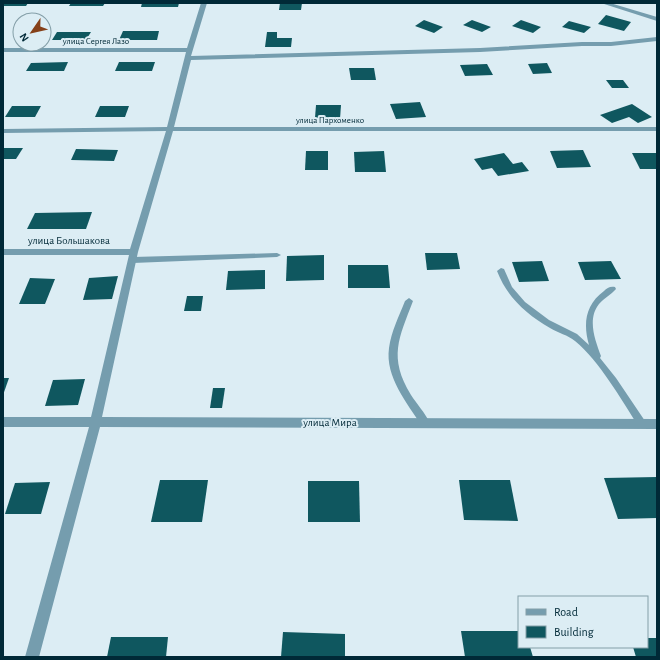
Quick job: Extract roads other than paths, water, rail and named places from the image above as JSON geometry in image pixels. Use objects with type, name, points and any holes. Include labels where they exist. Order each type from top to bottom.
[{"type":"street","points":[[32,657],[96,421],[133,256],[170,129],[188,54],[204,3]]},
{"type":"street","points":[[604,3],[657,19]]},
{"type":"street","name":"улица Сергея Лазо","points":[[3,50],[188,54],[480,50],[582,44],[611,44],[657,39]]},
{"type":"street","name":"улица Пархоменко","points":[[3,131],[170,129],[657,129]]},
{"type":"street","name":"улица Большакова","points":[[3,252],[133,256]]},
{"type":"street","name":"улица Мира","points":[[3,422],[96,421],[657,424]]},
{"type":"lane","points":[[133,256],[277,255]]},
{"type":"lane","points":[[501,271],[504,280],[513,294],[528,309],[577,338],[599,361],[642,424]]},
{"type":"lane","points":[[599,361],[592,342],[587,319],[603,295],[612,290]]},
{"type":"lane","points":[[409,301],[397,333],[393,349],[394,364],[402,386],[425,423]]}]
